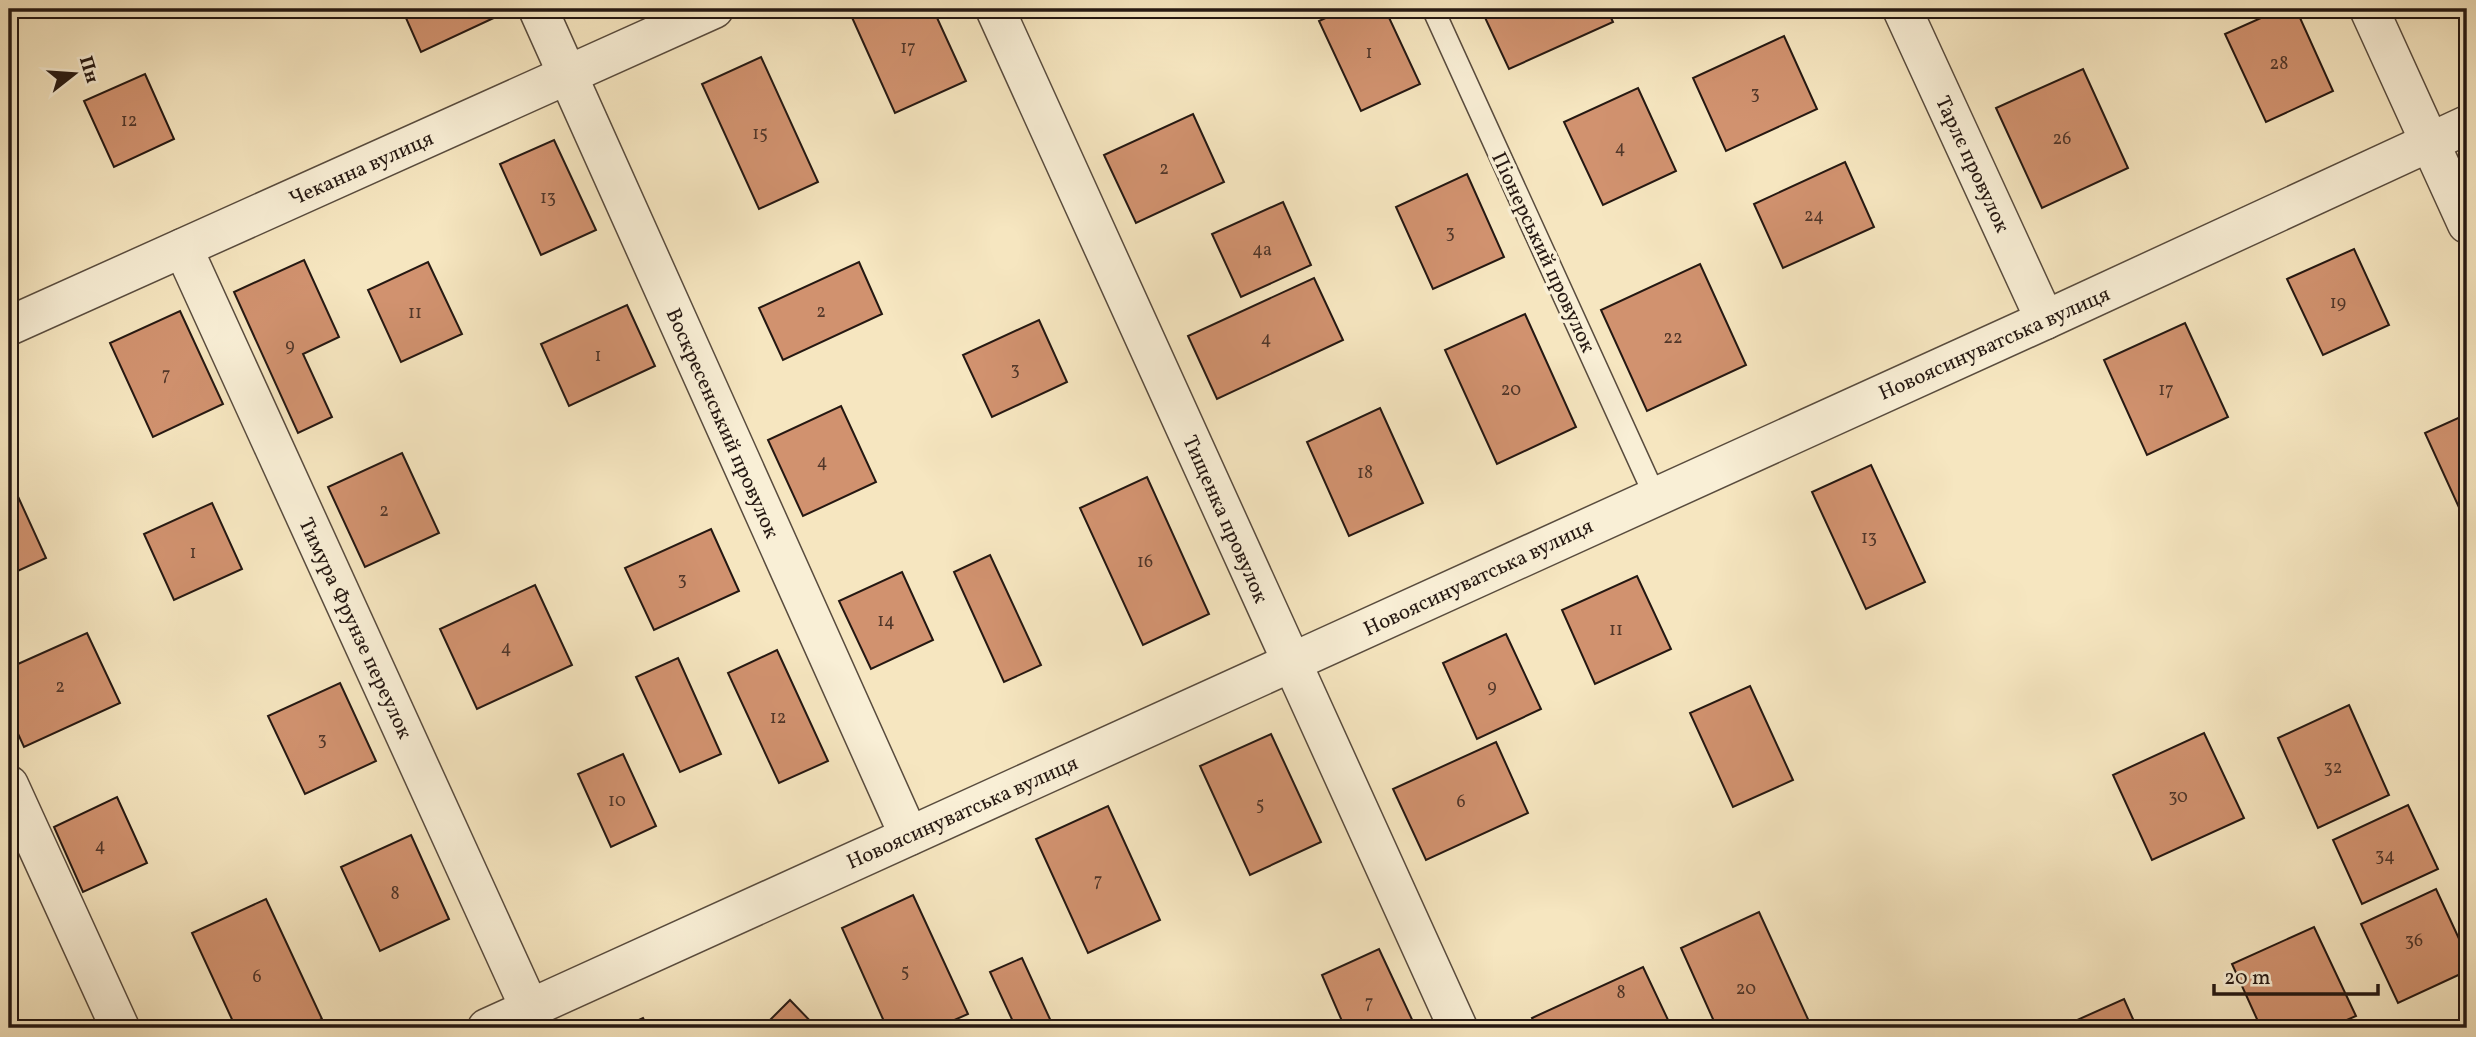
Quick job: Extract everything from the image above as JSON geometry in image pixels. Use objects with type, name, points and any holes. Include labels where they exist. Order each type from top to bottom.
[{"type":"street","name":"Воскресенський провулок","points":[[538,9],[909,836]]},
{"type":"street","name":"Чеканна вулиця","points":[[9,326],[714,9]]},
{"type":"street","name":"Тищенка провулок","points":[[995,9],[1458,1028]]},
{"type":"street","name":"Тарлє провулок","points":[[1902,9],[2045,320]]},
{"type":"street","points":[[2369,9],[2467,224]]},
{"type":"street","name":"Новоясинуватська вулиця","points":[[488,1028],[2045,320],[2467,125]]},
{"type":"street","name":"Тимура Фрунзе переулок","points":[[183,248],[530,1009]]},
{"type":"street","points":[[9,785],[120,1028]]},
{"type":"lane","name":"Пiонерський провулок","points":[[1433,9],[1655,496]]},
{"type":"building","points":[[402,9],[494,9],[498,16],[421,52]]},
{"type":"building","points":[[860,9],[933,9],[966,81],[895,113],[850,13]]},
{"type":"building","points":[[1345,9],[1385,9],[1420,84],[1361,111],[1319,21]]},
{"type":"building","points":[[1481,9],[1607,9],[1613,22],[1509,69]]},
{"type":"building","points":[[2281,9],[2296,9],[2333,91],[2266,122],[2225,34]]},
{"type":"building","points":[[1784,36],[1817,109],[1726,151],[1693,78]]},
{"type":"building","points":[[761,57],[818,182],[759,209],[702,84]]},
{"type":"building","points":[[2083,69],[2128,168],[2042,208],[1996,108]]},
{"type":"building","points":[[145,74],[174,139],[114,167],[84,101]]},
{"type":"building","points":[[1638,88],[1676,171],[1603,205],[1564,122]]},
{"type":"building","points":[[1193,114],[1224,182],[1136,223],[1104,155]]},
{"type":"building","points":[[554,140],[596,230],[541,255],[500,164]]},
{"type":"building","points":[[1845,162],[1874,227],[1783,268],[1754,204]]},
{"type":"building","points":[[1467,174],[1504,257],[1433,289],[1396,207]]},
{"type":"building","points":[[1283,202],[1311,265],[1241,297],[1212,234]]},
{"type":"building","points":[[2354,249],[2389,325],[2323,355],[2287,279]]},
{"type":"building","points":[[304,260],[339,337],[303,354],[332,417],[298,433],[234,292]]},
{"type":"building","points":[[428,262],[462,334],[401,362],[368,290]]},
{"type":"building","points":[[859,262],[882,314],[783,360],[759,308]]},
{"type":"building","points":[[1700,264],[1746,365],[1647,411],[1601,310]]},
{"type":"building","points":[[1314,278],[1343,340],[1217,399],[1188,336]]},
{"type":"building","points":[[627,305],[655,366],[569,406],[541,344]]},
{"type":"building","points":[[180,311],[223,404],[153,437],[110,343]]},
{"type":"building","points":[[1525,314],[1576,427],[1497,464],[1445,350]]},
{"type":"building","points":[[1039,320],[1067,382],[992,417],[963,355]]},
{"type":"building","points":[[2185,323],[2228,417],[2147,455],[2104,360]]},
{"type":"building","points":[[841,406],[876,482],[803,516],[768,440]]},
{"type":"building","points":[[1380,408],[1423,503],[1349,536],[1307,442]]},
{"type":"building","points":[[2467,414],[2467,525],[2425,433]]},
{"type":"building","points":[[402,453],[439,533],[365,567],[328,487]]},
{"type":"building","points":[[1871,465],[1925,582],[1866,609],[1812,492]]},
{"type":"building","points":[[1147,477],[1209,614],[1143,645],[1080,508]]},
{"type":"building","points":[[15,490],[46,558],[9,575],[9,493]]},
{"type":"building","points":[[212,503],[242,569],[174,600],[144,534]]},
{"type":"building","points":[[711,529],[739,591],[654,630],[625,568]]},
{"type":"building","points":[[990,555],[1041,665],[1004,682],[954,572]]},
{"type":"building","points":[[902,572],[933,640],[871,669],[839,601]]},
{"type":"building","points":[[1637,576],[1671,649],[1595,684],[1562,610]]},
{"type":"building","points":[[535,585],[572,665],[477,709],[440,629]]},
{"type":"building","points":[[87,633],[120,703],[24,747],[9,714],[9,668]]},
{"type":"building","points":[[1506,634],[1541,709],[1477,739],[1443,663]]},
{"type":"building","points":[[777,650],[828,761],[779,783],[728,673]]},
{"type":"building","points":[[678,658],[721,754],[680,772],[636,677]]},
{"type":"building","points":[[340,683],[376,761],[305,794],[268,716]]},
{"type":"building","points":[[1750,686],[1793,780],[1733,807],[1690,713]]},
{"type":"building","points":[[2349,705],[2389,795],[2318,828],[2278,738]]},
{"type":"building","points":[[2204,733],[2244,818],[2152,860],[2113,775]]},
{"type":"building","points":[[1271,734],[1321,842],[1250,875],[1200,766]]},
{"type":"building","points":[[1496,742],[1528,813],[1426,860],[1393,789]]},
{"type":"building","points":[[623,754],[656,826],[611,847],[578,774]]},
{"type":"building","points":[[117,797],[147,863],[83,892],[54,827]]},
{"type":"building","points":[[2408,805],[2438,869],[2362,904],[2333,840]]},
{"type":"building","points":[[1108,806],[1160,920],[1088,953],[1036,839]]},
{"type":"building","points":[[411,835],[449,919],[380,951],[341,867]]},
{"type":"building","points":[[2436,889],[2467,956],[2467,971],[2398,1003],[2361,924]]},
{"type":"building","points":[[913,895],[968,1014],[936,1028],[887,1028],[842,928]]},
{"type":"building","points":[[266,899],[322,1019],[301,1028],[236,1028],[192,933]]},
{"type":"building","points":[[1759,912],[1812,1028],[1717,1028],[1681,948]]},
{"type":"building","points":[[2314,927],[2356,1016],[2328,1028],[2261,1028],[2232,964]]},
{"type":"building","points":[[1379,949],[1416,1028],[1345,1028],[1322,975]]},
{"type":"building","points":[[1022,958],[1054,1028],[1016,1028],[990,972]]},
{"type":"building","points":[[1643,967],[1669,1022],[1656,1028],[1537,1028],[1532,1018]]},
{"type":"building","points":[[2124,999],[2137,1028],[2067,1028],[2066,1025]]},
{"type":"building","points":[[790,1000],[817,1028],[762,1028]]},
{"type":"building","points":[[643,1018],[648,1028],[621,1028]]}]
